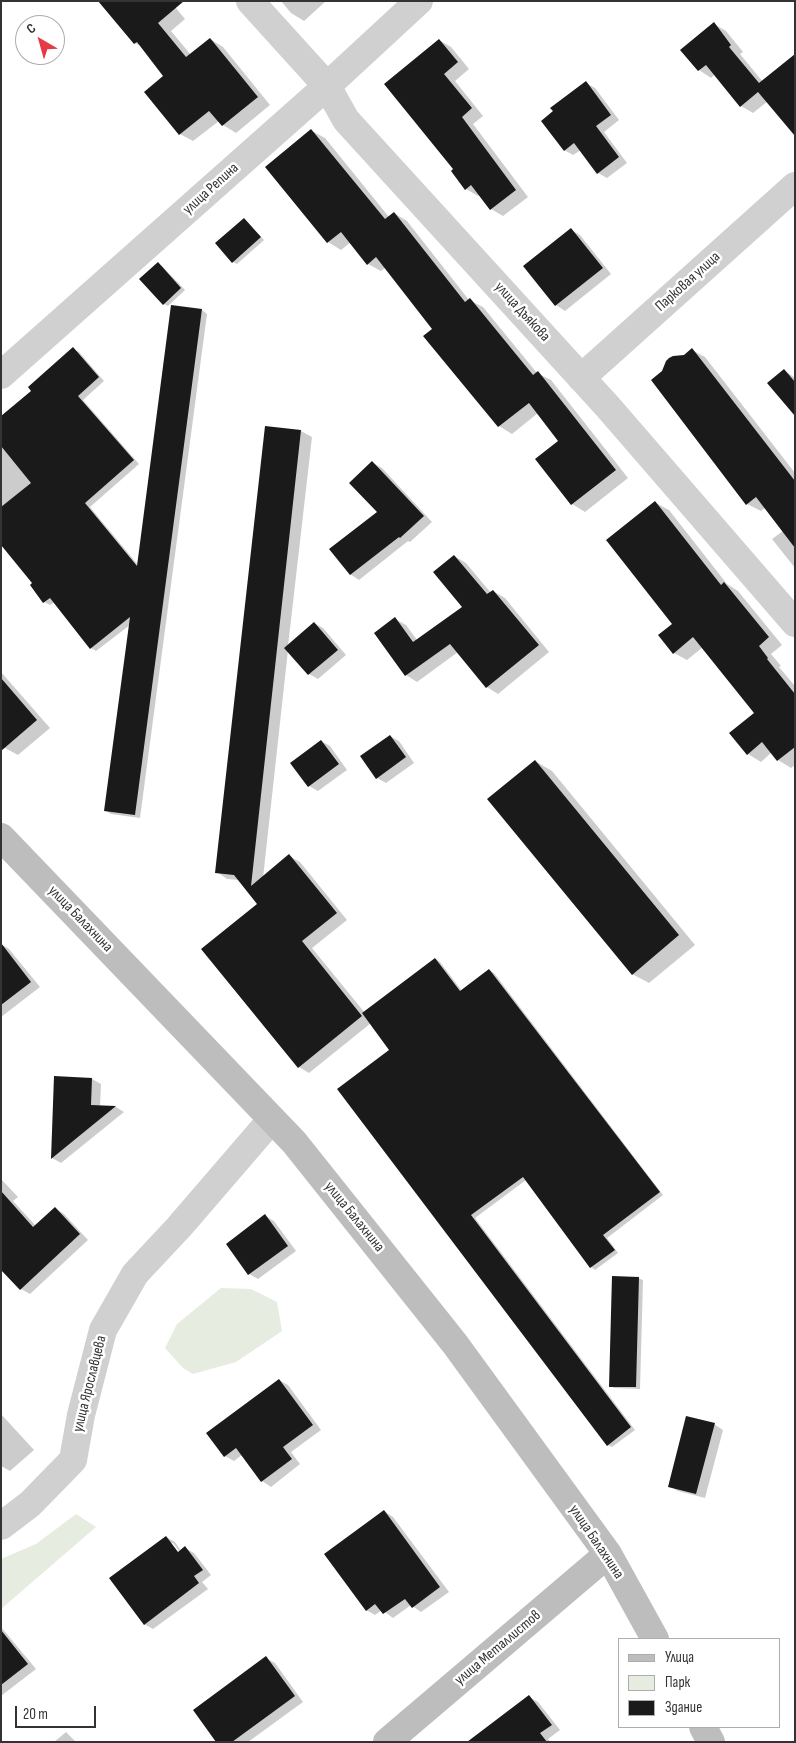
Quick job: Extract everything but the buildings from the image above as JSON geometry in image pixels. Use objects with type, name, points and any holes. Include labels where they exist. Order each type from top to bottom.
[{"type":"street","name":"улица Дъякова","points":[[250,1],[327,86],[346,120],[581,378],[795,623]]},
{"type":"street","name":"улица Репина","points":[[1,375],[327,86],[419,1]]},
{"type":"street","name":"Парковая улица","points":[[581,378],[795,186]]},
{"type":"street","name":"улица Балахнина","points":[[1,837],[294,1142],[455,1344],[608,1554],[654,1638]]},
{"type":"street","name":"улица Ярославцева","points":[[1,1526],[30,1504],[73,1460],[81,1415],[103,1330],[135,1274],[180,1227],[272,1119]]},
{"type":"street","name":"улица Металлистов","points":[[387,1742],[608,1554]]},
{"type":"street","points":[[704,1728],[711,1742]]},
{"type":"green space","points":[[221,1288],[251,1289],[277,1302],[282,1331],[236,1362],[193,1374],[183,1368],[165,1348],[177,1324]]},
{"type":"green space","points":[[76,1514],[96,1527],[1,1609],[1,1559],[36,1544]]}]
